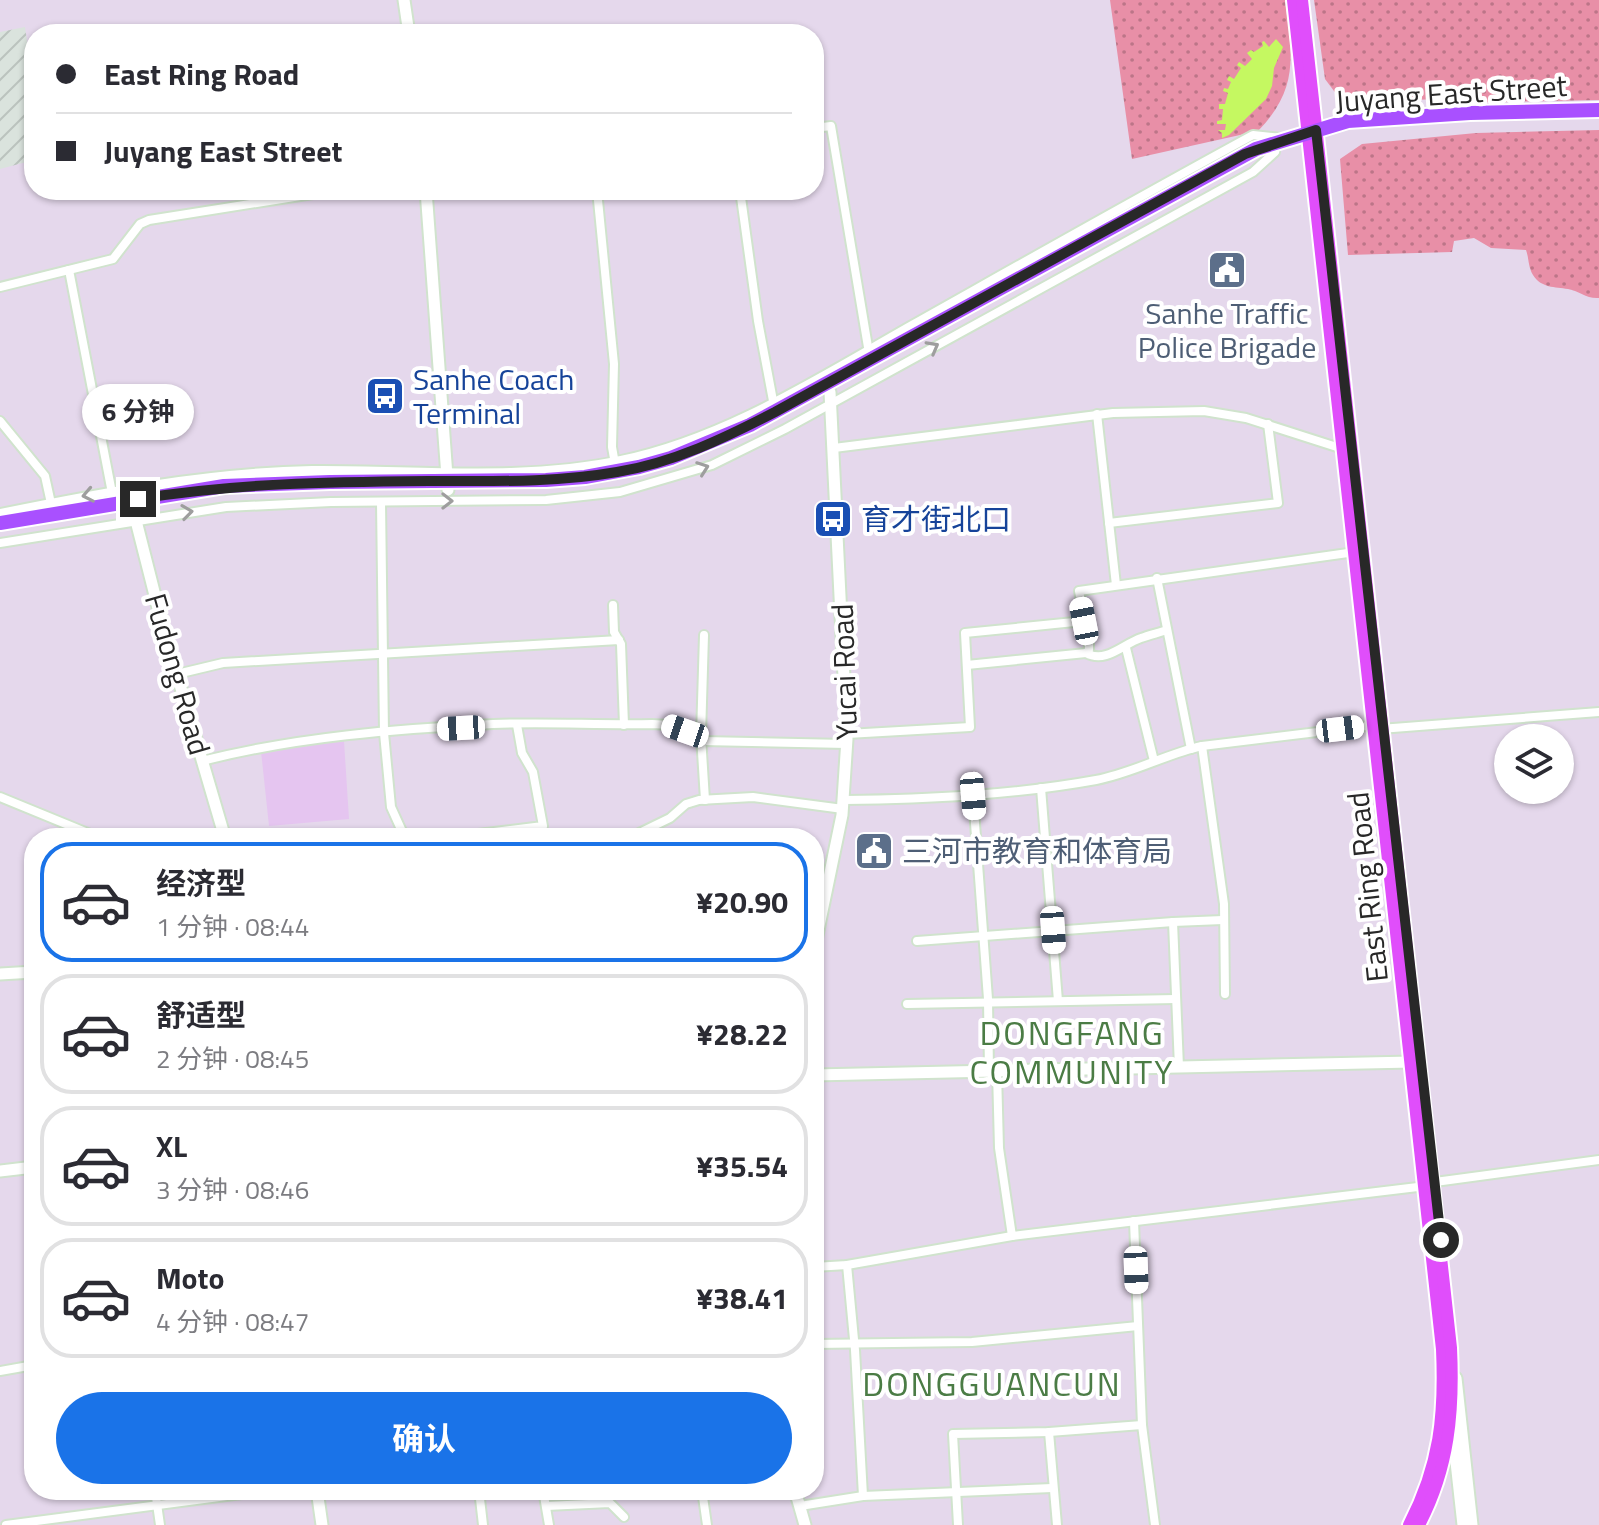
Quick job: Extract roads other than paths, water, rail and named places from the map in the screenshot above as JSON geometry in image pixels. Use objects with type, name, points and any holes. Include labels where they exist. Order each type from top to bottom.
[{"type":"highway","name":"Juyang East Street","points":[[0,532],[135,514],[240,494],[447,481],[564,488],[642,476],[732,444],[830,398],[1191,193],[1249,162],[1348,121],[1470,113],[1599,110]]},
{"type":"highway","name":"Juyang East Street","points":[[0,523],[52,508],[113,497],[239,485],[546,480],[704,446],[869,354],[1245,154],[1286,139],[1387,127],[1599,119]]},
{"type":"main road","points":[[404,0],[408,24]]},
{"type":"main road","name":"East Ring Road","points":[[1293,0],[1312,136],[1451,1348],[1452,1420],[1440,1477],[1419,1525]]},
{"type":"main road","name":"East Ring Road","points":[[1302,0],[1312,136],[1343,449],[1378,728],[1412,1062],[1430,1184]]},
{"type":"main road","points":[[427,200],[447,481]]},
{"type":"main road","name":"Yucai Road","points":[[824,901],[844,804],[847,739],[830,398]]},
{"type":"main road","name":"Fudong Road","points":[[135,514],[222,828]]},
{"type":"main road","points":[[0,974],[24,973]]},
{"type":"main road","points":[[824,1075],[1412,1062]]},
{"type":"main road","points":[[0,1171],[24,1168]]},
{"type":"main road","points":[[1443,1298],[1472,1525]]},
{"type":"main road","name":"East Ring Road","points":[[1409,1525],[1432,1474],[1441,1428],[1443,1298]]},
{"type":"main road","points":[[1452,1420],[1463,1525]]},
{"type":"main road","points":[[318,1500],[322,1525]]},
{"type":"main road","points":[[798,1500],[805,1525]]},
{"type":"street","points":[[824,127],[831,126],[869,354]]},
{"type":"street","points":[[0,287],[117,257],[140,224],[149,220],[275,200]]},
{"type":"street","points":[[598,200],[614,364],[612,422],[616,467]]},
{"type":"street","points":[[741,200],[758,321],[774,407]]},
{"type":"street","points":[[69,270],[113,497]]},
{"type":"street","points":[[0,543],[135,514],[240,506],[546,500],[645,487],[695,472],[737,454],[830,398]]},
{"type":"street","points":[[834,448],[1097,414],[1204,411],[1268,424],[1343,449]]},
{"type":"street","points":[[1097,414],[1116,585]]},
{"type":"street","points":[[0,421],[45,476],[52,508],[0,513]]},
{"type":"street","points":[[1109,523],[1278,503],[1268,424]]},
{"type":"street","points":[[381,502],[384,733],[390,801],[401,828]]},
{"type":"street","points":[[1086,653],[1089,644],[1079,591],[1355,552]]},
{"type":"street","points":[[1157,578],[1191,749]]},
{"type":"street","points":[[613,605],[614,632],[619,640],[624,725]]},
{"type":"street","points":[[202,761],[244,751],[384,733],[517,725],[669,725],[702,738],[847,739],[970,727],[965,633],[1084,621]]},
{"type":"street","points":[[967,665],[1086,653],[1101,656],[1167,630]]},
{"type":"street","points":[[704,635],[702,738],[705,800]]},
{"type":"street","points":[[177,674],[223,663],[619,640]]},
{"type":"street","points":[[1126,648],[1154,761]]},
{"type":"street","points":[[650,828],[670,818],[686,804],[705,800],[753,797],[844,804],[973,796],[1100,779],[1202,746],[1378,728],[1599,712]]},
{"type":"street","points":[[517,725],[522,753],[533,772],[543,826],[527,828]]},
{"type":"street","points":[[1202,746],[1224,904],[1225,994]]},
{"type":"street","points":[[1041,788],[1058,1001]]},
{"type":"street","points":[[973,796],[999,1148],[1012,1236]]},
{"type":"street","points":[[0,797],[76,828]]},
{"type":"street","points":[[917,941],[1223,920]]},
{"type":"street","points":[[1173,922],[1179,1067]]},
{"type":"street","points":[[907,1004],[1176,999]]},
{"type":"street","points":[[824,1266],[1012,1236],[1599,1160]]},
{"type":"street","points":[[1134,1221],[1142,1425],[1155,1525]]},
{"type":"street","points":[[847,1265],[863,1496]]},
{"type":"street","points":[[824,1344],[972,1342],[1138,1326]]},
{"type":"street","points":[[0,1371],[24,1367]]},
{"type":"street","points":[[958,1525],[953,1434],[1049,1432],[1142,1425]]},
{"type":"street","points":[[1049,1432],[1057,1525]]},
{"type":"street","points":[[800,1506],[863,1496],[1052,1488]]},
{"type":"street","points":[[156,1500],[160,1525]]},
{"type":"street","points":[[6,1525],[196,1500]]},
{"type":"street","points":[[480,1500],[483,1525]]},
{"type":"street","points":[[545,1500],[549,1525]]},
{"type":"street","points":[[703,1500],[707,1525]]},
{"type":"street","points":[[546,1506],[610,1503],[624,1517]]},
{"type":"place","name":"Sanhe Traffic Police Brigade","points":[[1227,270]]},
{"type":"place","name":"Sanhe Coach Terminal","points":[[385,396]]},
{"type":"place","name":"育才街北口","points":[[833,519]]},
{"type":"place","name":"三河市教育和体育局","points":[[874,851]]},
{"type":"district","name":"DONGFANG COMMUNITY","points":[[1072,1052]]},
{"type":"district","name":"DONGGUANCUN","points":[[992,1383]]}]
